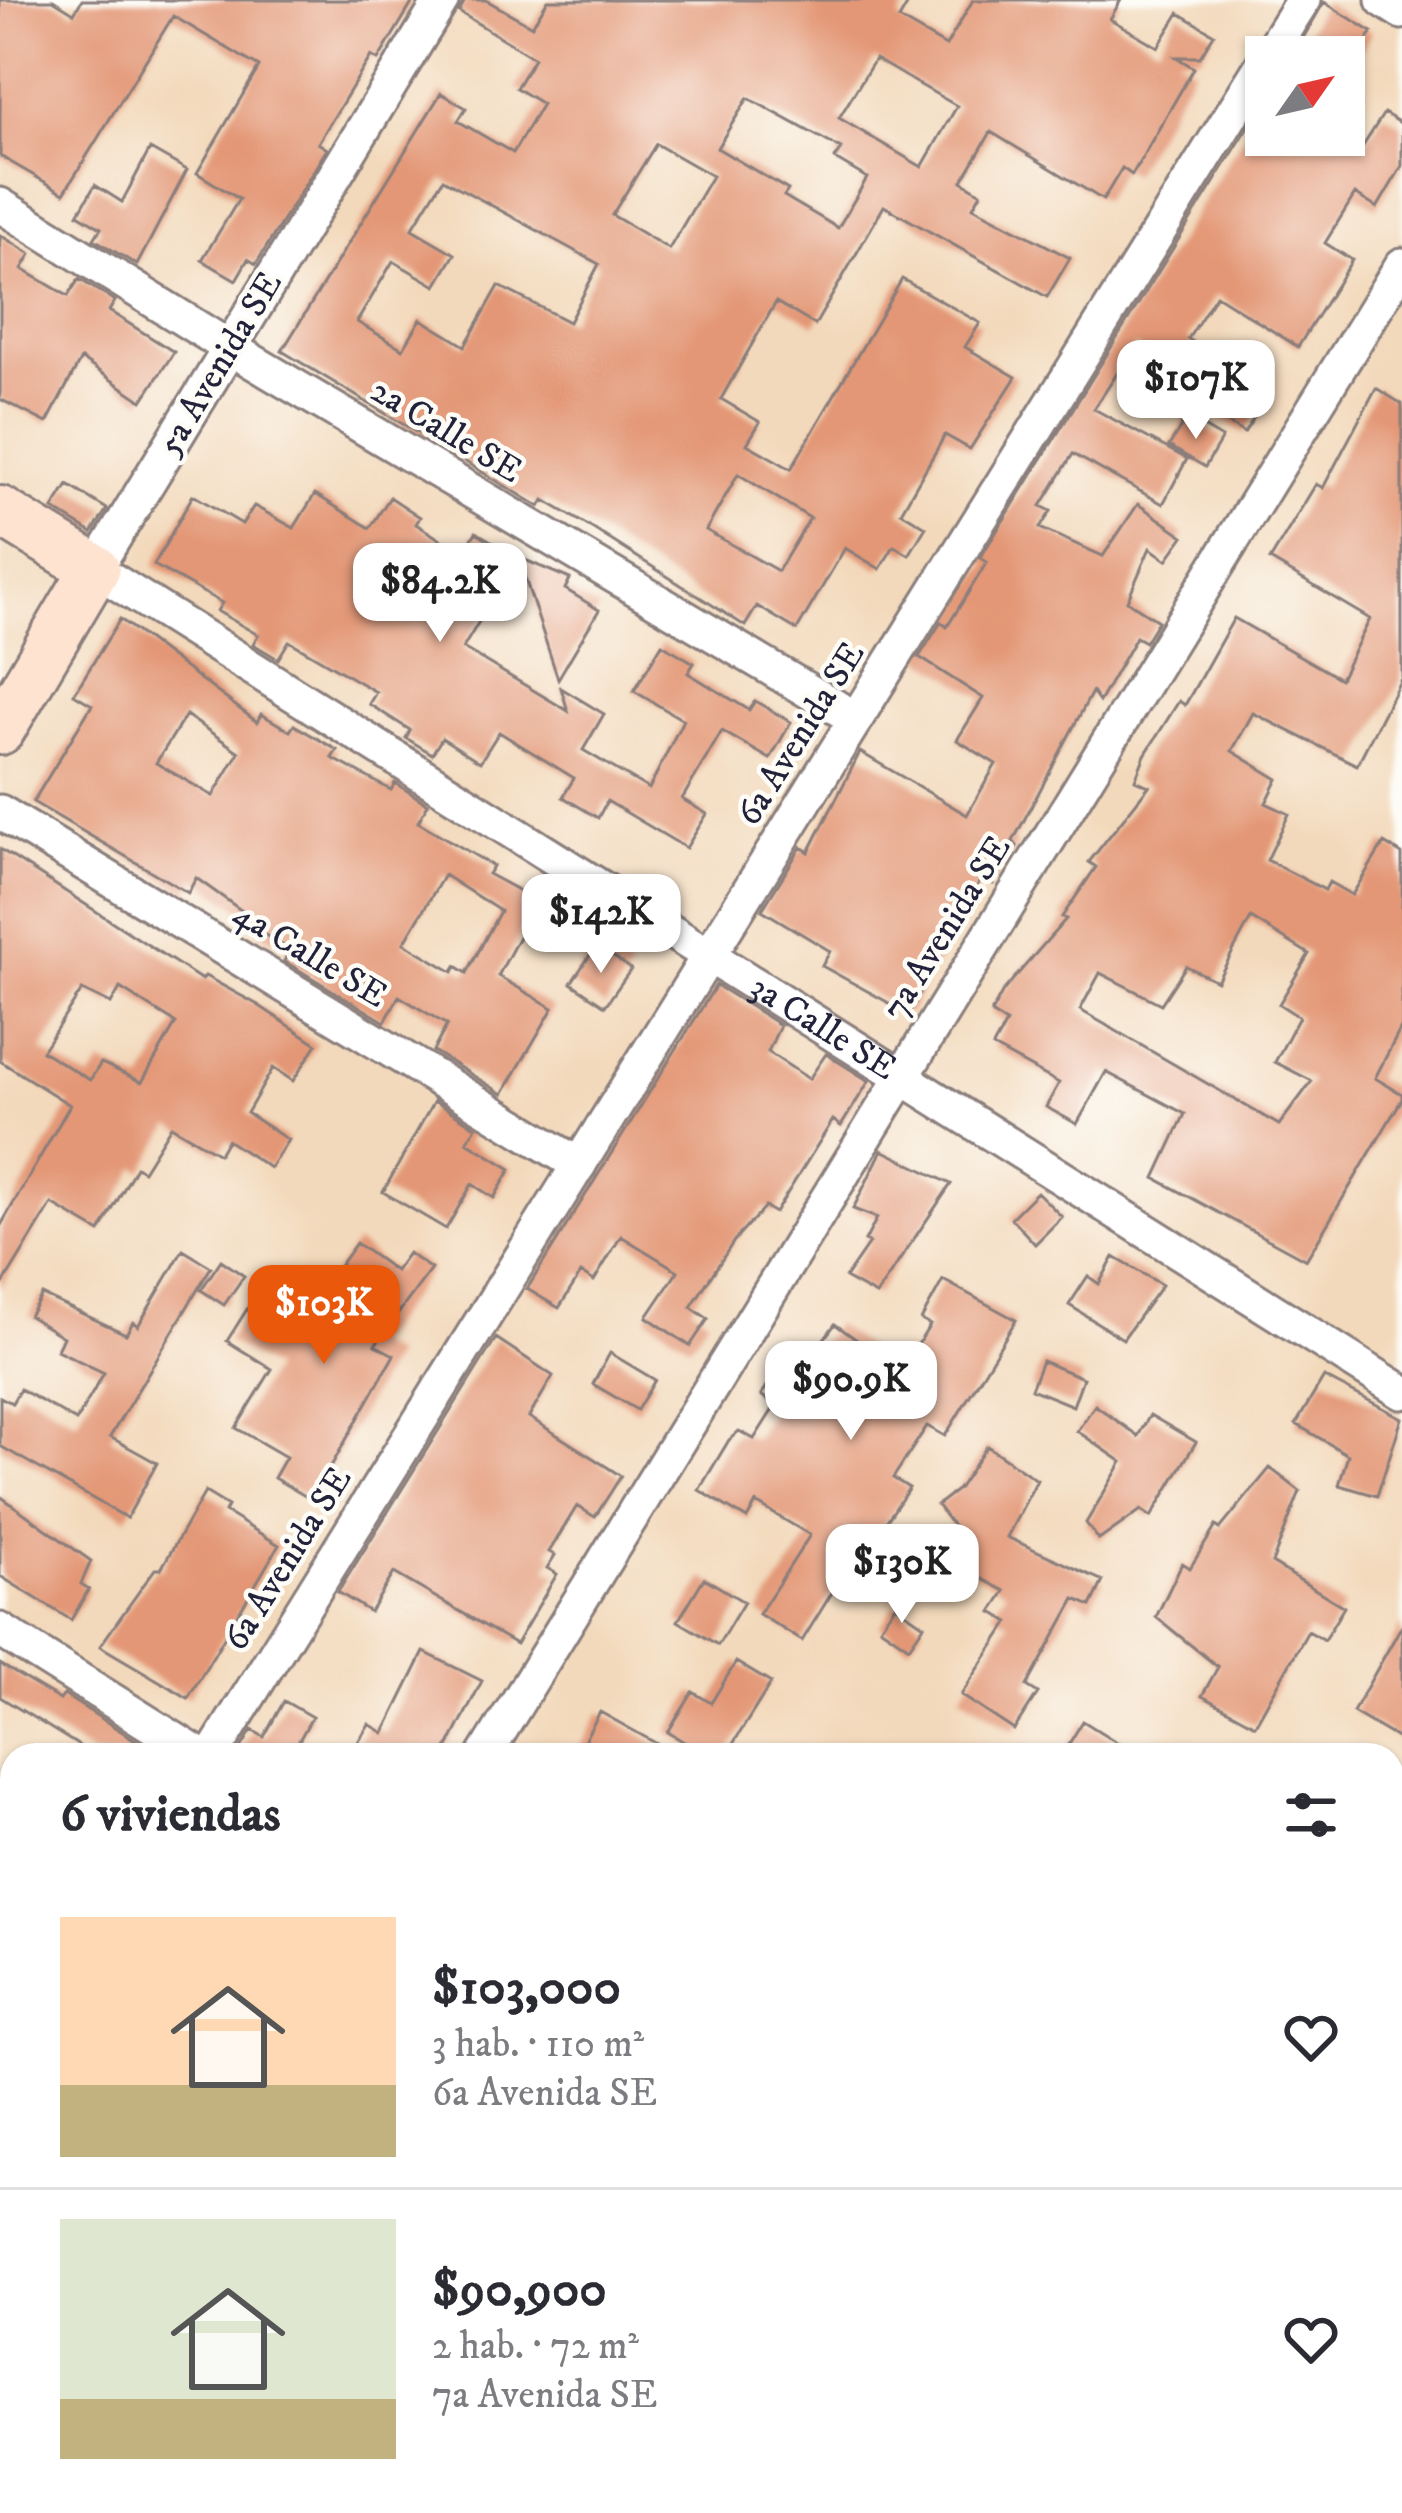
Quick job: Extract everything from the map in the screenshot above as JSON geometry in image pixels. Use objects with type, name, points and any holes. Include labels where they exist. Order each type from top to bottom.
[{"type":"street","name":"5a Avenida SE","points":[[0,730],[442,0]]},
{"type":"street","name":"6a Avenida SE","points":[[1281,36],[1303,0]]},
{"type":"street","points":[[1383,0],[1402,12]]},
{"type":"street","name":"6a Avenida SE","points":[[219,1743],[1245,93]]},
{"type":"street","name":"2a Calle SE","points":[[0,205],[230,348],[856,718]]},
{"type":"street","name":"7a Avenida SE","points":[[492,1743],[1402,265]]},
{"type":"street","name":"3a Calle SE","points":[[0,511],[1402,1392]]},
{"type":"street","name":"4a Calle SE","points":[[0,812],[579,1165]]},
{"type":"street","points":[[0,1630],[180,1743]]},
{"type":"building","points":[[0,0],[53,0],[74,13],[82,0],[414,0],[378,60],[371,56],[318,143],[327,149],[256,264],[248,259],[236,280],[202,260],[239,199],[197,173],[259,67],[173,16],[64,193],[0,156]]},
{"type":"building","points":[[465,0],[486,0],[532,26],[548,0],[910,0],[899,19],[946,46],[973,0],[1121,0],[1110,19],[1158,47],[1179,13],[1214,34],[1200,57],[1176,57],[1194,68],[1132,175],[1122,168],[1103,200],[991,132],[962,181],[981,193],[973,207],[1070,258],[1047,297],[884,206],[815,325],[776,302],[721,399],[760,422],[747,444],[791,469],[902,279],[980,323],[965,347],[1016,377],[970,449],[945,435],[901,512],[926,527],[909,555],[894,546],[880,569],[845,548],[797,630],[757,606],[745,626],[595,530],[544,500],[540,507],[282,351],[441,93],[466,108],[458,121],[513,153],[542,104],[516,88],[534,58],[459,12]],"holes":[[[875,59],[957,106],[922,167],[839,118]],[[748,98],[841,149],[835,159],[867,178],[838,228],[784,196],[788,190],[717,148]],[[656,144],[712,176],[669,249],[612,215]],[[443,179],[599,264],[569,322],[499,286],[465,346],[421,319],[403,349],[357,322],[393,261],[436,286],[455,254],[412,229]],[[738,474],[810,518],[778,571],[706,530]]]},
{"type":"building","points":[[1324,2],[1372,32],[1365,44],[1365,36],[1304,36]]},
{"type":"building","points":[[1384,113],[1402,124],[1402,166],[1377,208],[1355,194],[1325,243],[1352,260],[1298,347],[1216,295],[1188,339],[1195,343],[1178,372],[1135,346],[1094,409],[1187,459],[1163,504],[1073,454],[1041,506],[1051,511],[1040,528],[1103,556],[1138,504],[1184,536],[1167,560],[1150,548],[1127,601],[1158,621],[1145,642],[1136,637],[1099,702],[1092,692],[1013,841],[1017,846],[993,884],[982,877],[909,1014],[822,966],[830,951],[762,910],[801,847],[809,852],[860,752],[967,815],[996,764],[957,740],[983,698],[919,657],[941,622],[947,627],[987,562],[980,558],[1245,133],[1245,156],[1365,156],[1365,143]]},
{"type":"building","points":[[150,149],[187,170],[137,265],[94,239],[101,228],[78,214],[95,185],[122,202]]},
{"type":"building","points":[[0,235],[31,254],[22,269],[68,296],[79,279],[115,301],[109,311],[174,352],[142,401],[81,359],[47,423],[0,399]]},
{"type":"building","points":[[1376,388],[1402,404],[1402,677],[1357,765],[1253,713],[1232,751],[1278,779],[1266,803],[1289,814],[1267,860],[1325,890],[1329,882],[1352,895],[1384,843],[1402,854],[1402,1026],[1375,1078],[1402,1094],[1402,1099],[1306,1260],[1155,1178],[1185,1114],[1106,1072],[1077,1124],[1046,1107],[1059,1083],[993,1047],[1006,1023],[991,1013],[1003,991],[1066,919],[1062,917],[1096,867],[1089,862],[1149,786],[1135,780],[1145,755],[1179,701],[1185,705],[1234,618],[1340,679],[1370,619],[1270,560],[1316,484],[1323,488]],"holes":[[[1251,918],[1309,954],[1279,1004],[1299,1017],[1275,1062],[1312,1081],[1279,1125],[1080,1010],[1100,973],[1161,1004],[1186,966],[1217,981]]]},
{"type":"building","points":[[1230,391],[1259,410],[1244,433],[1215,415]]},
{"type":"building","points":[[1187,417],[1222,438],[1205,467],[1169,446]]},
{"type":"building","points":[[68,485],[107,509],[92,533],[53,509]]},
{"type":"building","points":[[315,494],[370,528],[390,497],[420,517],[416,524],[463,554],[476,532],[518,557],[463,648],[568,711],[561,688],[604,714],[583,750],[649,789],[683,720],[634,691],[662,644],[694,663],[688,673],[749,710],[755,701],[791,722],[770,759],[722,731],[682,799],[707,814],[686,848],[607,801],[598,818],[563,797],[574,778],[499,732],[480,762],[442,738],[432,754],[406,738],[410,730],[369,704],[376,692],[289,641],[278,659],[253,644],[258,635],[217,611],[222,603],[154,565],[193,495],[242,524],[254,506],[294,528]]},
{"type":"building","points":[[518,557],[570,579],[565,589],[599,610],[558,679]]},
{"type":"building","points":[[120,619],[257,722],[261,714],[290,731],[294,725],[337,750],[332,758],[391,790],[395,783],[428,804],[418,822],[493,866],[488,874],[538,901],[498,976],[553,1008],[503,1094],[433,1051],[447,1025],[399,996],[385,1022],[284,961],[290,950],[260,932],[263,926],[196,878],[188,893],[33,802],[92,705],[74,694]],"holes":[[[186,715],[239,752],[213,796],[156,763]],[[444,875],[500,911],[467,973],[456,966],[453,972],[404,943]]]},
{"type":"building","points":[[0,849],[202,980],[205,976],[258,1005],[317,1044],[293,1081],[273,1068],[247,1113],[288,1140],[270,1168],[227,1140],[219,1154],[171,1126],[143,1171],[136,1167],[100,1232],[52,1204],[0,1289],[0,1227],[70,1105],[0,1061]],"holes":[[[120,988],[176,1023],[142,1082],[101,1063],[90,1080],[42,1051],[82,990],[111,1004]]]},
{"type":"building","points":[[597,945],[631,969],[605,1006],[571,983]]},
{"type":"building","points":[[716,985],[780,1025],[768,1052],[809,1079],[826,1054],[869,1081],[841,1126],[833,1120],[775,1213],[765,1207],[734,1241],[691,1307],[708,1319],[690,1346],[647,1317],[678,1271],[621,1236],[594,1281],[581,1273],[559,1308],[527,1289]]},
{"type":"building","points":[[434,1101],[476,1127],[467,1142],[511,1169],[494,1198],[472,1184],[446,1229],[383,1192]]},
{"type":"building","points":[[882,1150],[951,1184],[876,1295],[845,1278],[869,1243],[865,1241],[877,1218],[853,1209]]},
{"type":"building","points":[[1037,1192],[1062,1217],[1035,1244],[1011,1218]]},
{"type":"building","points":[[356,1243],[395,1271],[408,1253],[431,1269],[375,1345],[394,1355],[312,1500],[274,1478],[286,1457],[236,1428],[272,1369],[227,1341],[249,1306],[302,1338],[341,1278],[334,1273]]},
{"type":"building","points":[[183,1250],[211,1267],[110,1437],[157,1463],[127,1518],[0,1446],[0,1397],[12,1403],[20,1389],[76,1421],[104,1373],[57,1350],[63,1337],[29,1316],[42,1295],[126,1334],[133,1322],[138,1326]]},
{"type":"building","points":[[1114,1257],[1162,1285],[1123,1339],[1069,1305],[1088,1276],[1099,1284]]},
{"type":"building","points":[[221,1260],[244,1276],[224,1305],[201,1290]]},
{"type":"building","points":[[943,1280],[1016,1320],[945,1436],[927,1426],[893,1478],[909,1488],[857,1565],[851,1562],[802,1641],[759,1614],[810,1535],[756,1503],[747,1519],[699,1490],[729,1440],[739,1431],[754,1439],[775,1406],[761,1395],[789,1355],[804,1366],[835,1324],[901,1372],[930,1325],[921,1320]]},
{"type":"building","points":[[496,1338],[553,1376],[529,1417],[621,1476],[595,1517],[577,1506],[549,1552],[555,1555],[547,1568],[557,1574],[516,1644],[394,1573],[370,1612],[338,1592]]},
{"type":"building","points":[[610,1353],[655,1380],[637,1410],[593,1384]]},
{"type":"building","points":[[1042,1361],[1083,1378],[1073,1406],[1031,1389]]},
{"type":"building","points":[[1324,1377],[1402,1418],[1377,1496],[1339,1485],[1348,1455],[1296,1424]]},
{"type":"building","points":[[1095,1405],[1138,1436],[1150,1415],[1196,1442],[1151,1517],[1141,1510],[1099,1540],[1086,1523],[1122,1462],[1077,1431]]},
{"type":"building","points":[[987,1446],[1037,1480],[1007,1537],[1103,1581],[1091,1606],[1075,1599],[1027,1686],[1038,1693],[1014,1730],[961,1695],[1009,1622],[992,1612],[1005,1591],[950,1562],[957,1531],[937,1505],[958,1489]]},
{"type":"building","points":[[1270,1468],[1300,1491],[1272,1563],[1344,1607],[1324,1640],[1308,1631],[1255,1725],[1202,1696],[1218,1667],[1156,1617],[1182,1563],[1190,1568],[1216,1526],[1220,1529]]},
{"type":"building","points":[[205,1492],[228,1506],[225,1512],[279,1545],[188,1698],[100,1646],[155,1569],[161,1569]]},
{"type":"building","points":[[0,1496],[91,1561],[81,1584],[89,1589],[71,1620],[0,1576]]},
{"type":"building","points":[[704,1578],[744,1602],[718,1645],[678,1621]]},
{"type":"building","points":[[895,1605],[924,1625],[909,1647],[880,1627]]},
{"type":"building","points":[[1402,1625],[1402,1741],[1353,1712]]},
{"type":"building","points":[[424,1652],[482,1681],[450,1743],[357,1743],[369,1724],[384,1733]]},
{"type":"building","points":[[736,1662],[771,1683],[734,1743],[686,1743],[668,1732],[693,1692],[711,1703]]},
{"type":"building","points":[[0,1664],[60,1700],[64,1695],[140,1743],[75,1743],[0,1697]]},
{"type":"building","points":[[284,1701],[312,1717],[298,1743],[244,1743],[252,1730],[264,1737]]},
{"type":"building","points":[[600,1712],[656,1743],[583,1743]]},
{"type":"building","points":[[1083,1721],[1118,1743],[1069,1743]]}]
